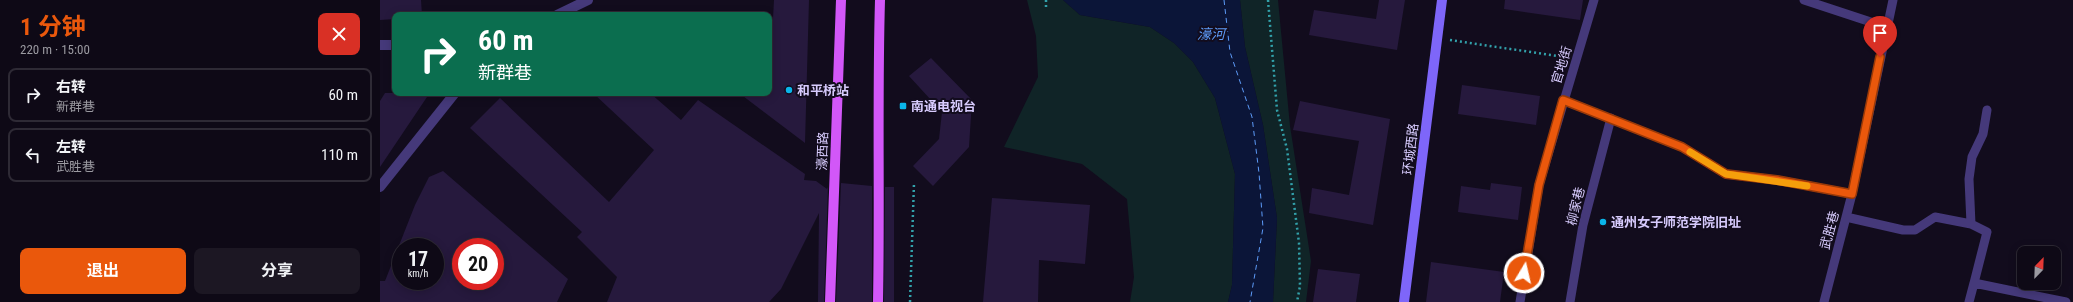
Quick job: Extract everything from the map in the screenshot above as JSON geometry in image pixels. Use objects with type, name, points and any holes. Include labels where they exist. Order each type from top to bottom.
[{"type":"main road","name":"濠西路","points":[[830,302],[841,0]]},
{"type":"main road","points":[[878,302],[879,226],[877,92],[880,0]]},
{"type":"street","points":[[563,12],[588,0]]},
{"type":"street","name":"环城西路","points":[[1404,302],[1442,0]]},
{"type":"street","points":[[380,45],[392,45]]},
{"type":"street","points":[[380,187],[453,96]]},
{"type":"lane","name":"官地街","points":[[1520,302],[1539,185],[1563,100],[1594,0]]},
{"type":"lane","points":[[1804,0],[1886,27]]},
{"type":"lane","name":"武胜巷","points":[[1824,302],[1852,194],[1886,27],[1893,0]]},
{"type":"lane","points":[[1563,100],[1682,147],[1726,174],[1777,180],[1852,194]]},
{"type":"lane","points":[[1971,224],[1969,179],[1972,158],[1983,134],[1987,110]]},
{"type":"lane","name":"柳家巷","points":[[1570,302],[1583,224],[1611,118]]},
{"type":"lane","points":[[1846,217],[1903,230],[1915,230],[1935,217],[1971,224],[1987,232],[1969,302]]},
{"type":"lane","points":[[1974,283],[2066,302]]},
{"type":"path","points":[[1046,0],[1046,7]]},
{"type":"path","points":[[1268,0],[1277,110],[1287,149],[1299,243],[1300,286],[1297,302]]},
{"type":"path","points":[[1437,38],[1576,59]]},
{"type":"path","points":[[910,302],[914,183]]},
{"type":"green space","points":[[1027,0],[1063,0],[1080,15],[1150,27],[1174,43],[1193,62],[1215,98],[1235,174],[1232,285],[1228,302],[1130,302],[1134,277],[1127,199],[1082,164],[1004,147],[1038,77],[1036,36]]},
{"type":"green space","points":[[1240,0],[1278,0],[1290,126],[1311,261],[1306,302],[1273,302],[1277,218],[1263,125],[1245,47]]},
{"type":"water","name":"濠河","points":[[1063,0],[1240,0],[1245,47],[1263,125],[1277,218],[1273,302],[1228,302],[1232,285],[1235,174],[1215,98],[1193,62],[1174,43],[1150,27],[1080,15]]},
{"type":"building","points":[[380,0],[421,0],[422,12],[392,12],[392,19],[380,20]]},
{"type":"building","points":[[774,0],[809,0],[805,143],[743,96],[772,96],[772,37]]},
{"type":"building","points":[[1379,0],[1405,0],[1397,50],[1309,35],[1314,10],[1376,19]]},
{"type":"building","points":[[1505,0],[1583,0],[1580,20],[1504,9]]},
{"type":"building","points":[[931,58],[972,100],[969,147],[933,186],[913,166],[939,139],[942,112],[909,76]]},
{"type":"building","points":[[1462,85],[1540,96],[1536,125],[1458,114]]},
{"type":"building","points":[[385,93],[392,93],[392,96],[427,97],[380,167],[380,101]]},
{"type":"building","points":[[596,96],[653,96],[681,120],[698,100],[805,174],[804,180],[816,181],[827,189],[828,187],[824,302],[818,302],[819,213],[781,289],[769,302],[607,302],[617,277],[577,237],[582,232],[470,128],[500,98],[609,202],[654,150]]},
{"type":"building","points":[[1300,101],[1390,119],[1373,225],[1309,213],[1312,188],[1349,195],[1359,141],[1293,130]]},
{"type":"building","points":[[443,171],[568,279],[557,302],[380,302],[380,281],[385,281],[392,263],[392,290],[444,290],[444,238],[402,238],[415,205],[429,177]]},
{"type":"building","points":[[841,183],[872,186],[872,302],[836,302]]},
{"type":"building","points":[[1491,183],[1522,187],[1518,220],[1458,212],[1461,186],[1490,190]]},
{"type":"building","points":[[885,187],[894,187],[894,302],[884,302]]},
{"type":"building","points":[[992,198],[1090,205],[1085,264],[1039,260],[1038,302],[983,302]]},
{"type":"building","points":[[1431,262],[1504,272],[1500,302],[1426,302]]},
{"type":"building","points":[[1318,269],[1360,274],[1356,302],[1313,302]]},
{"type":"ferry route","points":[[1224,0],[1230,52],[1252,117],[1259,173],[1263,228],[1250,302]]},
{"type":"slow traffic","points":[[1690,152],[1726,174],[1777,180],[1807,186]]},
{"type":"place","name":"和平桥站","points":[[789,90]]},
{"type":"place","name":"南通电视台","points":[[903,106]]},
{"type":"place","name":"通州女子师范学院旧址","points":[[1603,222]]},
{"type":"route","points":[[1524,273],[1539,185],[1563,100],[1682,147],[1726,174],[1777,180],[1852,194],[1880,57]]}]
